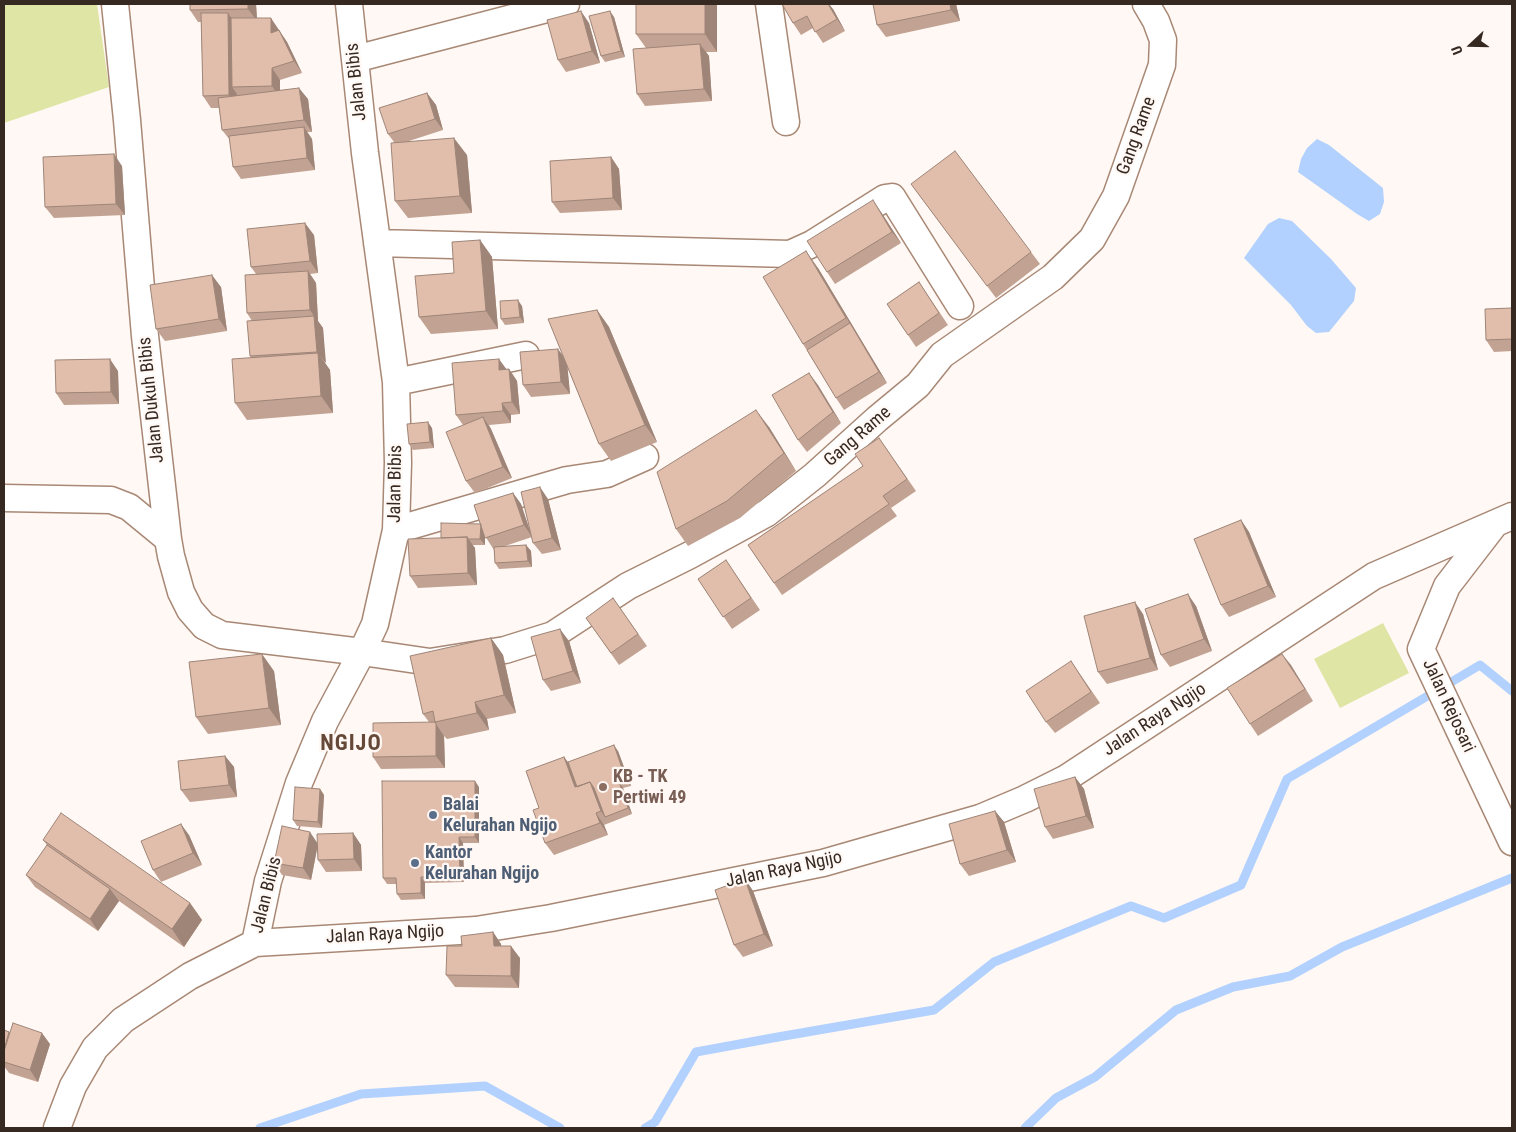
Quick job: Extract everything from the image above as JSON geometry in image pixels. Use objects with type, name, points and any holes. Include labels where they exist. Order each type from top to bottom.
[{"type":"street","name":"Jalan Dukuh Bibis","points":[[115,4],[127,120],[145,336],[168,539],[181,592],[190,610],[204,626],[222,635],[362,652]]},
{"type":"street","name":"Jalan Bibis","points":[[255,942],[268,881],[299,783],[325,721],[375,624],[396,530],[398,463],[396,382],[348,4]]},
{"type":"street","points":[[355,59],[566,4]]},
{"type":"street","points":[[769,4],[786,122]]},
{"type":"street","name":"Gang Rame","points":[[362,652],[430,662],[505,650],[553,635],[628,586],[767,513],[815,475],[918,385],[942,355],[1053,277],[1092,239],[1116,196],[1162,66],[1163,40],[1156,20],[1146,4]]},
{"type":"street","points":[[377,243],[790,254],[812,244],[885,198],[892,197],[960,306]]},
{"type":"street","points":[[396,382],[526,355]]},
{"type":"street","points":[[396,530],[567,480],[606,474],[645,457]]},
{"type":"street","points":[[4,498],[111,500],[129,507],[168,539]]},
{"type":"street","name":"Jalan Rejosari","points":[[1504,519],[1447,586],[1421,649],[1512,842]]},
{"type":"street","name":"Jalan Raya Ngijo","points":[[57,1128],[72,1086],[95,1048],[122,1020],[190,976],[255,942],[476,930],[551,918],[823,863],[980,818],[1065,779],[1374,576],[1504,519]]},
{"type":"green space","points":[[4,4],[97,4],[109,87],[4,123]]},
{"type":"green space","points":[[1383,623],[1409,673],[1340,708],[1314,659]]},
{"type":"water","points":[[1317,139],[1329,145],[1383,188],[1384,202],[1380,214],[1369,221],[1298,172],[1301,159],[1307,148]]},
{"type":"water","points":[[1279,218],[1292,221],[1331,259],[1356,288],[1354,301],[1329,332],[1316,333],[1307,326],[1291,305],[1244,258],[1268,224]]},
{"type":"building","points":[[190,4],[248,4],[248,9],[190,10]]},
{"type":"building","points":[[636,4],[705,4],[705,34],[636,34]]},
{"type":"building","points":[[782,4],[828,4],[837,19],[815,32],[807,16],[793,23]]},
{"type":"building","points":[[873,4],[950,4],[951,10],[877,25]]},
{"type":"building","points":[[581,11],[592,51],[558,60],[547,20]]},
{"type":"building","points":[[610,11],[621,51],[601,56],[589,16]]},
{"type":"building","points":[[201,13],[228,13],[229,95],[203,96]]},
{"type":"building","points":[[231,18],[271,18],[271,33],[279,30],[294,61],[272,68],[272,86],[232,87]]},
{"type":"building","points":[[700,44],[704,89],[637,94],[633,49]]},
{"type":"building","points":[[299,88],[304,120],[222,130],[218,98]]},
{"type":"building","points":[[427,93],[435,119],[388,134],[379,108]]},
{"type":"building","points":[[304,127],[307,158],[233,167],[229,136]]},
{"type":"building","points":[[454,138],[460,196],[395,201],[391,143]]},
{"type":"building","points":[[955,151],[1031,252],[987,286],[911,184]]},
{"type":"building","points":[[114,154],[116,204],[45,207],[43,157]]},
{"type":"building","points":[[611,157],[613,198],[552,202],[550,161]]},
{"type":"building","points":[[873,200],[892,232],[827,272],[807,241]]},
{"type":"building","points":[[305,223],[310,261],[251,267],[247,229]]},
{"type":"building","points":[[480,240],[486,311],[419,317],[415,276],[454,273],[452,242]]},
{"type":"building","points":[[806,251],[846,318],[803,344],[763,277]]},
{"type":"building","points":[[308,271],[310,310],[247,313],[245,275]]},
{"type":"building","points":[[212,275],[219,319],[156,329],[150,285]]},
{"type":"building","points":[[919,282],[939,313],[908,335],[887,304]]},
{"type":"building","points":[[518,300],[520,317],[501,319],[500,301]]},
{"type":"building","points":[[1512,308],[1512,339],[1486,340],[1485,309]]},
{"type":"building","points":[[597,310],[645,425],[599,444],[548,319]]},
{"type":"building","points":[[314,316],[317,352],[250,356],[247,321]]},
{"type":"building","points":[[850,323],[879,372],[836,398],[807,350]]},
{"type":"building","points":[[558,349],[561,382],[523,385],[520,352]]},
{"type":"building","points":[[318,353],[321,396],[235,403],[232,359]]},
{"type":"building","points":[[110,359],[111,392],[56,393],[55,360]]},
{"type":"building","points":[[499,359],[499,370],[509,369],[512,402],[502,403],[503,411],[456,415],[452,363]]},
{"type":"building","points":[[809,373],[833,412],[798,440],[772,395]]},
{"type":"building","points":[[756,410],[784,453],[727,501],[676,529],[657,472]]},
{"type":"building","points":[[483,417],[503,467],[466,481],[446,432]]},
{"type":"building","points":[[428,422],[430,442],[409,444],[407,424]]},
{"type":"building","points":[[879,438],[907,479],[883,496],[889,504],[774,583],[748,545],[863,466],[855,454]]},
{"type":"building","points":[[540,487],[552,538],[533,543],[521,492]]},
{"type":"building","points":[[513,493],[524,525],[485,538],[474,505]]},
{"type":"building","points":[[1241,520],[1268,586],[1221,605],[1194,539]]},
{"type":"building","points":[[441,523],[481,524],[480,539],[468,539],[467,537],[441,538]]},
{"type":"building","points":[[467,537],[468,573],[410,576],[408,539]]},
{"type":"building","points":[[526,545],[528,561],[495,563],[494,547]]},
{"type":"building","points":[[726,560],[751,598],[723,617],[698,579]]},
{"type":"building","points":[[1188,594],[1204,639],[1161,655],[1145,609]]},
{"type":"building","points":[[613,598],[638,634],[611,653],[586,618]]},
{"type":"building","points":[[1135,602],[1150,658],[1098,672],[1084,616]]},
{"type":"building","points":[[560,629],[573,671],[543,680],[531,637]]},
{"type":"building","points":[[491,638],[504,695],[475,702],[477,713],[435,722],[433,711],[423,714],[410,656]]},
{"type":"building","points":[[262,654],[269,708],[196,717],[189,662]]},
{"type":"building","points":[[1282,654],[1305,689],[1250,724],[1227,688]]},
{"type":"building","points":[[1071,661],[1091,692],[1046,722],[1026,691]]},
{"type":"building","points":[[435,722],[436,756],[373,757],[373,723]]},
{"type":"building","name":"KB - TK Pertiwi 49","points":[[614,745],[626,780],[619,782],[628,808],[605,817],[590,782],[577,787],[568,762]]},
{"type":"building","points":[[225,756],[229,785],[181,790],[178,761]]},
{"type":"building","points":[[564,757],[575,787],[590,782],[601,811],[596,813],[600,823],[545,843],[533,810],[539,808],[526,771]]},
{"type":"building","points":[[1075,777],[1086,816],[1045,827],[1034,789]]},
{"type":"building","points":[[382,781],[475,781],[475,837],[459,837],[460,876],[421,877],[421,893],[397,894],[396,878],[383,878]]},
{"type":"building","points":[[295,787],[320,789],[318,822],[293,820]]},
{"type":"building","points":[[995,811],[1007,850],[960,864],[949,824]]},
{"type":"building","points":[[61,813],[190,903],[172,929],[43,840]]},
{"type":"building","points":[[181,824],[193,853],[153,870],[141,841]]},
{"type":"building","points":[[282,826],[310,832],[303,868],[274,863]]},
{"type":"building","points":[[353,833],[354,859],[318,860],[317,834]]},
{"type":"building","points":[[47,845],[110,889],[90,919],[26,875]]},
{"type":"building","points":[[745,879],[764,934],[734,945],[715,890]]},
{"type":"building","points":[[493,932],[494,946],[511,946],[511,976],[446,975],[447,946],[462,946],[461,936]]},
{"type":"building","points":[[13,1023],[42,1033],[30,1070],[4,1062],[4,1051]]},
{"type":"building","points":[[4,1030],[9,1032],[4,1050]]},
{"type":"waterway","points":[[645,1128],[655,1122],[696,1052],[934,1010],[994,962],[1131,906],[1164,918],[1241,885],[1287,779],[1480,665],[1512,691]]},
{"type":"waterway","points":[[1025,1128],[1056,1098],[1095,1077],[1176,1010],[1233,987],[1290,976],[1342,947],[1512,878]]},
{"type":"waterway","points":[[260,1128],[361,1094],[485,1086],[560,1128]]},
{"type":"place","name":"KB - TK Pertiwi 49","points":[[603,787]]},
{"type":"place","name":"Balai Kelurahan Ngijo","points":[[433,815]]},
{"type":"place","name":"Kantor Kelurahan Ngijo","points":[[415,863]]},
{"type":"district","name":"NGIJO","points":[[351,744]]}]
